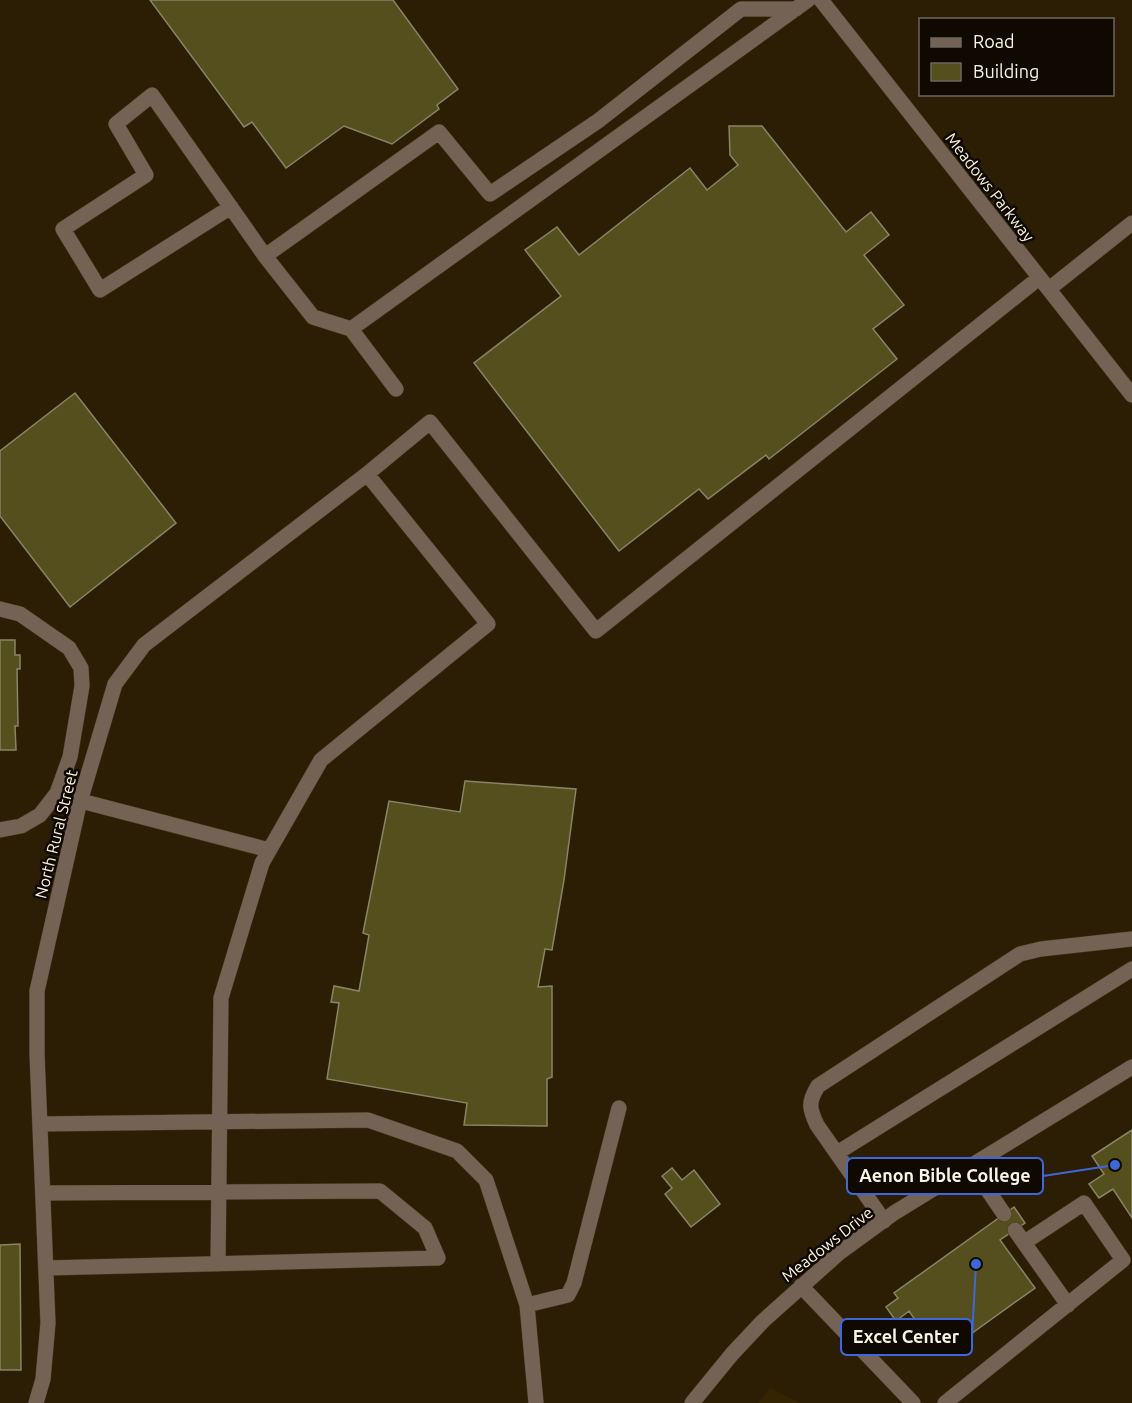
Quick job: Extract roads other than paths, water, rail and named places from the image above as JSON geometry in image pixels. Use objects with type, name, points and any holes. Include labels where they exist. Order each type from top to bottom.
[{"type":"street","name":"Meadows Parkway","points":[[821,0],[1132,395]]},
{"type":"street","points":[[265,256],[439,132],[490,194],[598,121],[741,9],[802,4]]},
{"type":"street","points":[[351,329],[802,4]]},
{"type":"street","points":[[231,207],[100,290],[63,229],[146,175],[116,124],[152,94],[231,207],[265,256],[313,317],[351,329],[396,389]]},
{"type":"street","points":[[1044,284],[1132,223]]},
{"type":"street","name":"North Rural Street","points":[[36,1403],[43,1379],[48,1323],[37,1054],[38,991],[81,801],[115,684],[144,645],[367,474],[430,422],[596,631],[1044,284]]},
{"type":"street","points":[[218,1264],[217,1192],[221,998],[262,863],[321,760],[488,624],[367,474]]},
{"type":"street","points":[[0,609],[20,614],[69,648],[81,668],[82,686],[70,757],[57,793],[40,815],[21,826],[0,830]]},
{"type":"street","points":[[81,801],[269,850]]},
{"type":"street","points":[[884,1221],[817,1125],[811,1112],[810,1099],[818,1086],[1020,954],[1041,949],[1132,939]]},
{"type":"street","points":[[837,1153],[1132,969]]},
{"type":"street","name":"Meadows Drive","points":[[692,1403],[732,1354],[801,1286],[839,1253],[894,1213],[1132,1067]]},
{"type":"street","points":[[527,1305],[568,1295],[574,1283],[619,1108]]},
{"type":"street","points":[[40,1124],[368,1120],[457,1151],[486,1180],[527,1305],[536,1403]]},
{"type":"street","points":[[972,1167],[1004,1214]]},
{"type":"street","points":[[43,1193],[380,1191],[425,1228],[438,1258],[46,1268]]},
{"type":"street","points":[[945,1403],[1068,1305],[1124,1260],[1084,1203],[1020,1236],[1068,1305]]},
{"type":"street","points":[[801,1286],[913,1403]]},
{"type":"place","name":"Aenon Bible College","points":[[1115,1165]]},
{"type":"place","name":"Excel Center","points":[[976,1264]]}]
